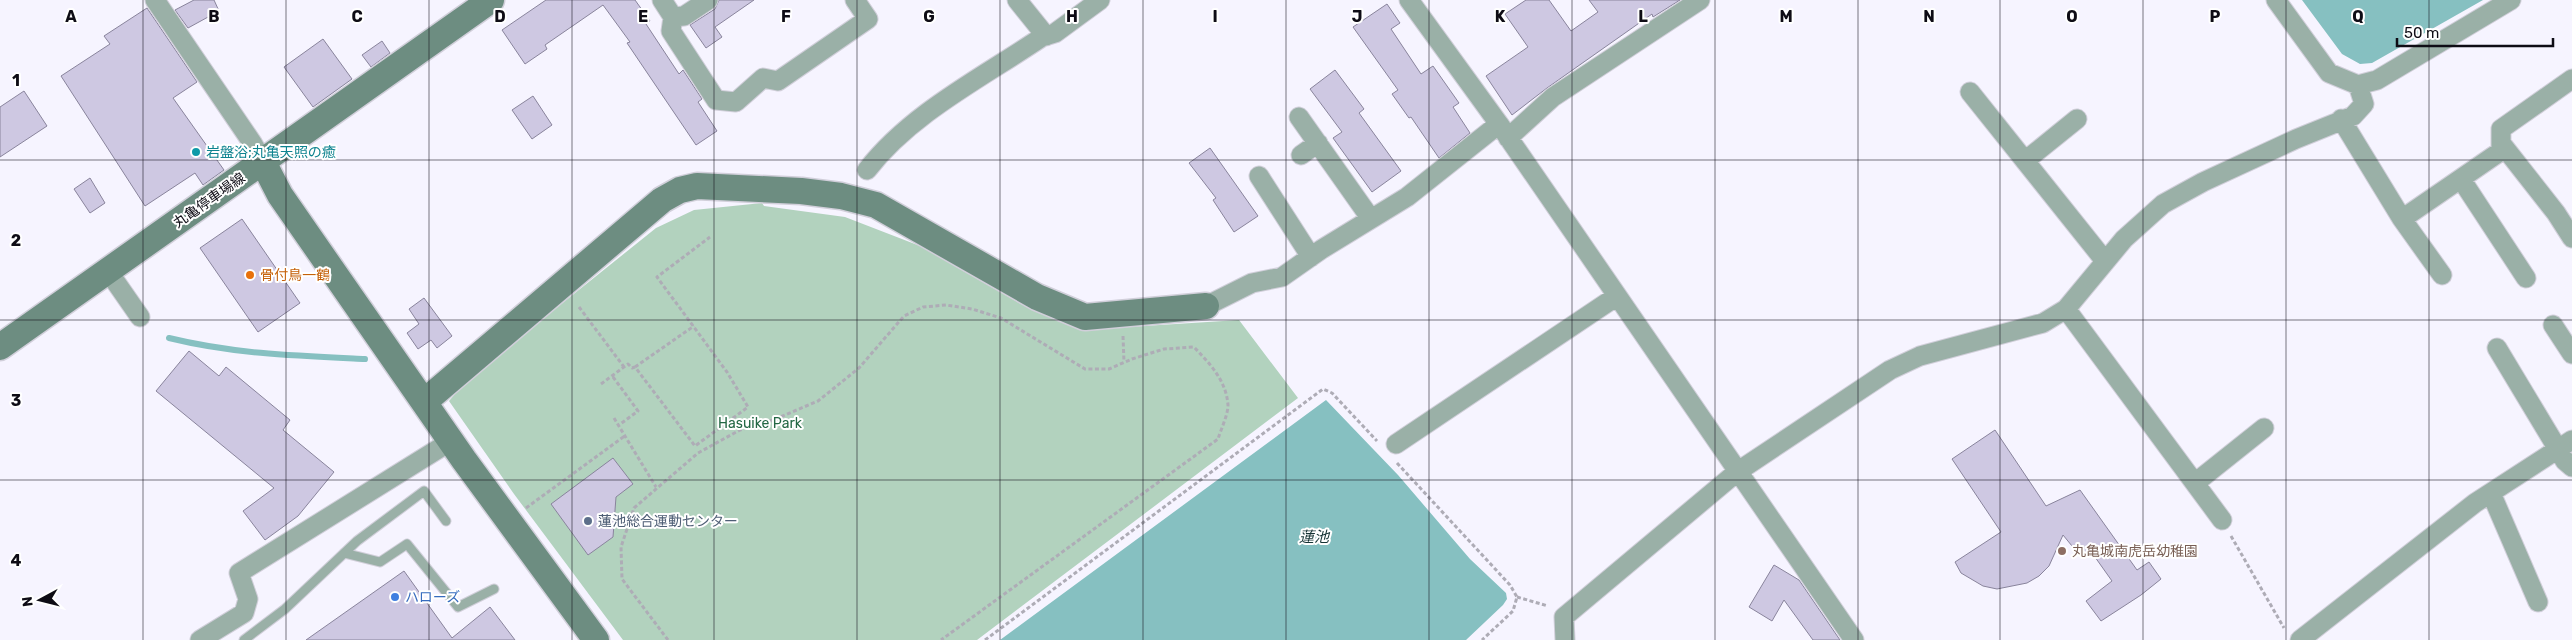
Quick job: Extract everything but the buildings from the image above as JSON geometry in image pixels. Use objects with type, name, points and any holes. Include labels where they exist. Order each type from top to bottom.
[{"type":"street","points":[[155,0],[253,144],[280,195],[451,441],[596,640]]},
{"type":"street","name":"丸亀停車場線","points":[[0,347],[490,0]]},
{"type":"street","points":[[662,0],[673,17],[670,31],[716,100],[736,102],[763,78],[778,81],[868,19],[855,0]]},
{"type":"street","points":[[673,17],[684,16],[708,0]]},
{"type":"street","points":[[1017,0],[1046,36]]},
{"type":"street","points":[[867,170],[884,148],[916,122],[1046,36],[1055,33],[1100,0]]},
{"type":"street","points":[[1409,0],[1504,131],[1854,640]]},
{"type":"street","points":[[424,402],[662,200],[680,190],[697,186],[801,191],[841,196],[876,206],[1037,298],[1085,317],[1206,306],[1252,283],[1282,277],[1407,197],[1553,97],[1700,0]]},
{"type":"street","points":[[2276,0],[2329,73],[2358,85],[2377,80],[2511,0]]},
{"type":"street","points":[[2402,219],[2501,151],[2501,129],[2572,79]]},
{"type":"street","points":[[1566,640],[1564,617],[1737,472],[1890,370],[1920,356],[2044,323],[2066,310],[2124,238],[2163,204],[2203,182],[2353,116],[2364,104],[2358,85]]},
{"type":"street","points":[[1970,92],[2105,261]]},
{"type":"street","points":[[1299,117],[1371,219]]},
{"type":"street","points":[[2025,160],[2077,119]]},
{"type":"street","points":[[2341,120],[2402,219],[2442,275]]},
{"type":"street","points":[[1301,155],[1318,143]]},
{"type":"street","points":[[2501,143],[2556,213],[2572,238]]},
{"type":"street","points":[[1259,176],[1311,257]]},
{"type":"street","points":[[2461,179],[2526,278]]},
{"type":"street","points":[[108,271],[140,317]]},
{"type":"street","points":[[1389,448],[1617,296]]},
{"type":"street","points":[[2066,310],[2222,520]]},
{"type":"street","points":[[2553,325],[2572,354]]},
{"type":"street","points":[[2497,348],[2565,445],[2565,461],[2572,467]]},
{"type":"street","points":[[2195,483],[2264,428]]},
{"type":"street","points":[[200,640],[244,613],[248,599],[239,573],[451,441]]},
{"type":"street","points":[[2293,636],[2491,492],[2565,445]]},
{"type":"street","points":[[2491,492],[2538,602]]},
{"type":"lane","points":[[244,640],[285,609],[344,553],[424,491],[446,521]]},
{"type":"lane","points":[[344,553],[380,562],[407,544],[458,607],[494,589]]},
{"type":"path","points":[[602,384],[628,364],[632,368],[635,367],[694,446],[748,407],[727,372],[657,277],[710,237]]},
{"type":"path","points":[[668,640],[622,579],[621,547],[634,508],[698,453],[740,430],[773,420],[818,401],[859,368],[904,316],[923,308],[946,305],[972,309],[1001,318],[1085,369],[1109,369],[1164,348],[1194,348],[1216,369],[1224,387],[1228,406],[1218,439],[941,640]]},
{"type":"path","points":[[579,307],[624,367]]},
{"type":"path","points":[[635,367],[694,326]]},
{"type":"path","points":[[613,376],[638,410],[619,424]]},
{"type":"path","points":[[985,640],[1323,389],[1332,393],[1389,448],[1510,585],[1518,597],[1553,608],[1564,617]]},
{"type":"path","points":[[614,418],[626,435],[656,488]]},
{"type":"path","points":[[521,511],[626,435]]},
{"type":"path","points":[[2222,520],[2293,636]]},
{"type":"path","points":[[1482,640],[1513,611],[1518,597]]},
{"type":"green space","name":"Hasuike Park","points":[[762,203],[764,206],[845,217],[920,246],[1021,304],[1097,329],[1239,320],[1298,398],[977,640],[623,640],[514,494],[449,401],[468,379],[656,228],[694,210]]},
{"type":"water","points":[[2302,0],[2483,0],[2372,63],[2360,64],[2342,54]]},
{"type":"water","name":"蓮池","points":[[1326,400],[1398,475],[1470,559],[1506,593],[1507,599],[1503,605],[1466,640],[1000,640]]},
{"type":"waterway","points":[[169,338],[242,351],[365,359]]},
{"type":"place","name":"岩盤浴;丸亀天照の癒","points":[[196,152]]},
{"type":"place","name":"骨付鳥一鶴","points":[[250,275]]},
{"type":"place","name":"蓮池総合運動センター","points":[[588,521]]},
{"type":"place","name":"丸亀城南虎岳幼稚園","points":[[2062,551]]},
{"type":"place","name":"ハローズ","points":[[395,597]]}]
